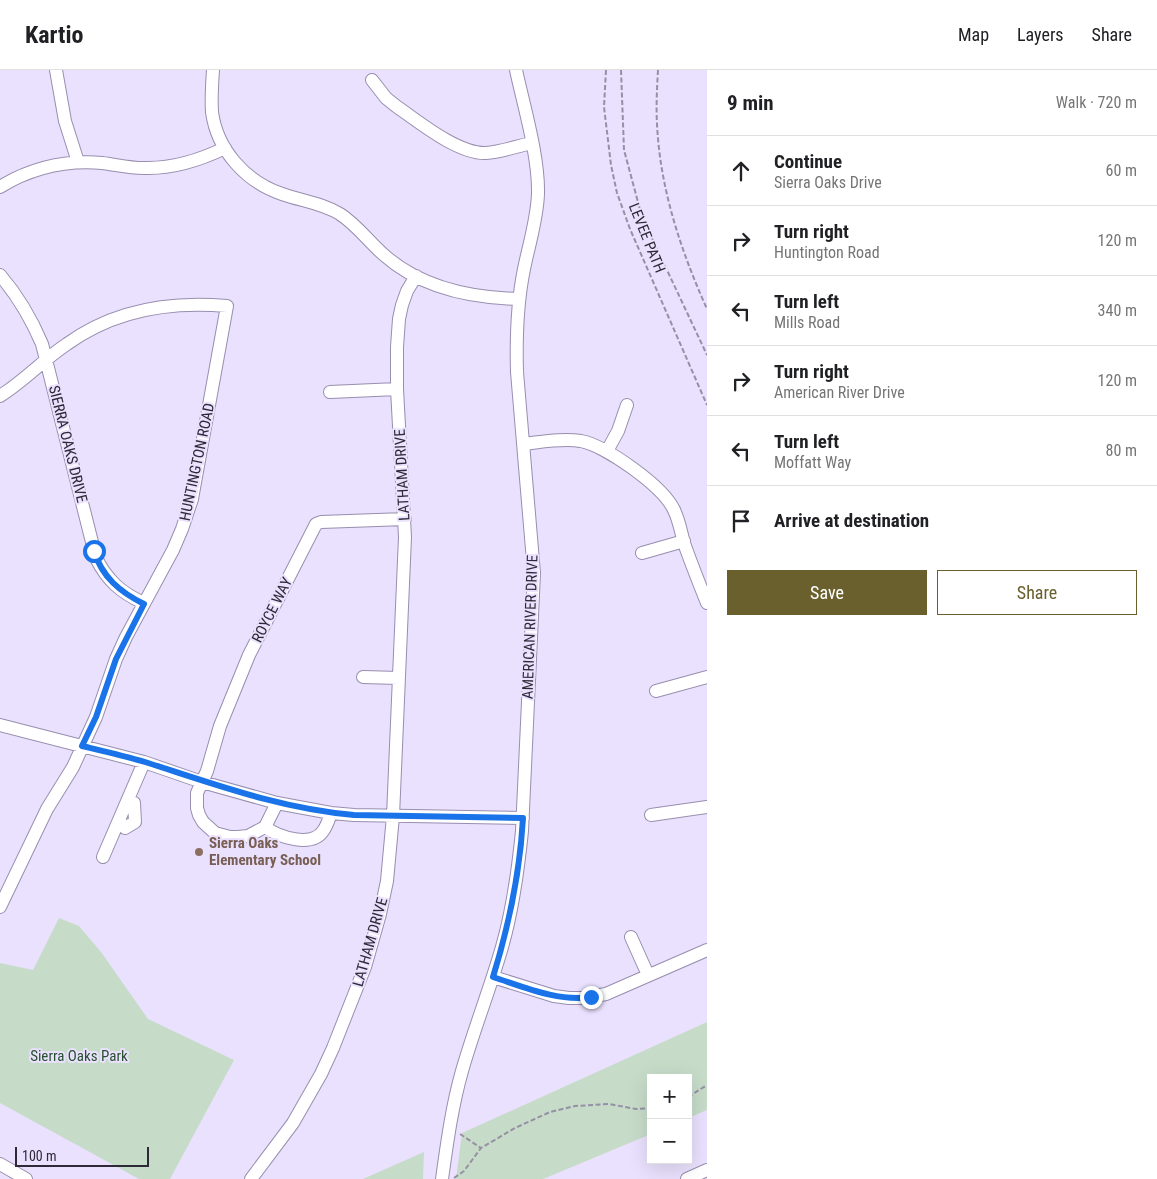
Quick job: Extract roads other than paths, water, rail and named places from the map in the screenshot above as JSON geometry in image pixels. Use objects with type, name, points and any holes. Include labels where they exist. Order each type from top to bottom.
[{"type":"street","points":[[56,70],[65,121],[78,162]]},
{"type":"street","points":[[213,70],[211,99],[212,114],[216,127],[225,148],[252,179],[271,190],[316,203],[338,213],[353,224],[385,256],[416,276],[436,285],[472,295],[519,299]]},
{"type":"street","name":"AMERICAN RIVER DRIVE","points":[[448,1178],[451,1118],[461,1073],[493,977],[511,909],[518,871],[523,818],[534,573],[516,342],[519,299],[537,209],[538,176],[516,70]]},
{"type":"street","points":[[372,80],[386,98],[396,106],[464,149],[490,152],[532,143]]},
{"type":"street","points":[[0,186],[39,169],[63,164],[78,162],[162,168],[195,161],[225,148]]},
{"type":"street","name":"SIERRA OAKS DRIVE","points":[[0,275],[27,311],[47,359],[96,558],[102,570],[115,586],[125,594],[144,604]]},
{"type":"street","name":"LATHAM DRIVE","points":[[251,1179],[274,1150],[304,1104],[333,1048],[371,947],[383,898],[391,848],[406,537],[397,389],[399,319],[407,291],[416,276]]},
{"type":"street","name":"HUNTINGTON ROAD","points":[[0,906],[47,809],[73,767],[96,717],[116,659],[173,550],[188,514],[228,306],[180,305],[156,307],[133,313],[88,331],[47,359]]},
{"type":"street","points":[[0,396],[27,377],[47,359]]},
{"type":"street","points":[[330,392],[397,389]]},
{"type":"street","points":[[607,451],[618,431],[626,405]]},
{"type":"street","points":[[524,444],[568,440],[588,443],[607,451],[663,492],[674,508],[694,574],[707,603]]},
{"type":"street","name":"ROYCE WAY","points":[[202,782],[220,726],[249,655],[314,526],[321,522],[405,519]]},
{"type":"street","points":[[642,553],[684,541]]},
{"type":"street","points":[[363,677],[400,678]]},
{"type":"street","points":[[656,691],[707,677]]},
{"type":"street","points":[[0,725],[144,762],[202,782],[276,803],[331,813],[523,818]]},
{"type":"street","points":[[103,857],[119,820],[125,828],[134,822],[134,803],[127,802],[144,762]]},
{"type":"street","points":[[202,782],[198,793],[197,808],[203,822],[215,833],[238,837],[257,832],[265,827],[276,803]]},
{"type":"street","points":[[651,815],[707,807]]},
{"type":"street","points":[[265,827],[284,838],[316,838],[323,832],[331,813]]},
{"type":"street","points":[[631,937],[648,975]]},
{"type":"street","points":[[493,977],[554,996],[584,998],[606,994],[707,950]]},
{"type":"street","points":[[0,1164],[26,1179]]},
{"type":"street","points":[[687,1179],[707,1170]]},
{"type":"place","name":"Sierra Oaks Elementary School","points":[[199,852]]},
{"type":"park label","name":"Sierra Oaks Park","points":[[79,1056]]}]
